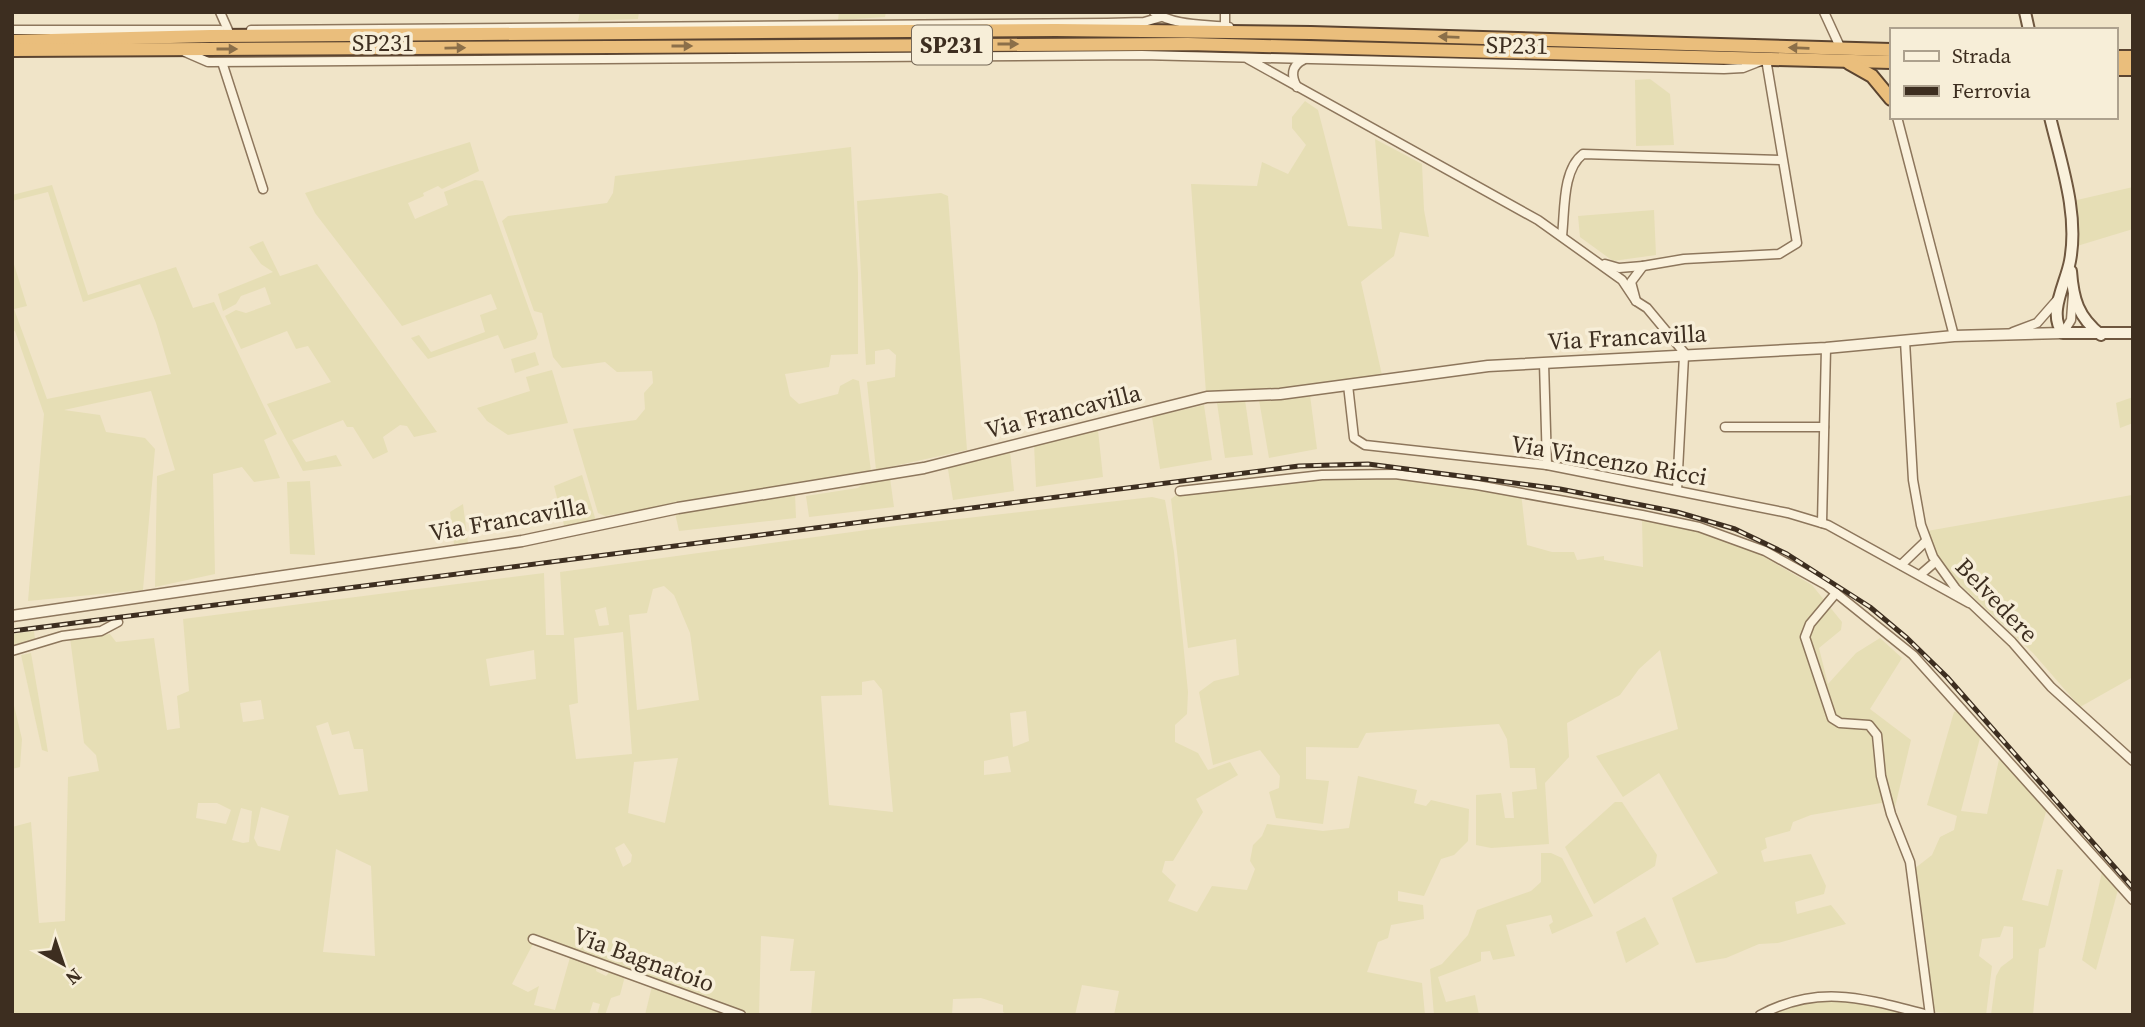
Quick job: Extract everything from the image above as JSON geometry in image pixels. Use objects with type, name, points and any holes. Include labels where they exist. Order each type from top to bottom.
[{"type":"highway","name":"SP231","points":[[12,41],[597,32],[1283,32],[1841,55],[1890,62]]},
{"type":"highway","name":"SP231","points":[[12,50],[1188,44],[1766,59],[1890,50]]},
{"type":"highway","points":[[1841,55],[1872,76],[1890,98]]},
{"type":"highway","points":[[2117,61],[2133,69]]},
{"type":"main road","points":[[2050,119],[2071,217],[2067,293],[2056,321],[2063,333]]},
{"type":"main road","points":[[2067,293],[2082,317],[2101,335]]},
{"type":"main road","name":"Via Francavilla","points":[[2063,333],[2133,333]]},
{"type":"street","points":[[220,12],[228,30]]},
{"type":"street","points":[[1225,12],[1225,26]]},
{"type":"street","points":[[1824,12],[1841,55]]},
{"type":"street","points":[[12,30],[1107,23],[1144,22],[1157,15],[1283,32]]},
{"type":"street","name":"SP231","points":[[177,48],[208,62],[1142,55],[1724,69],[1743,68],[1766,59]]},
{"type":"street","points":[[1298,89],[1292,78],[1293,71],[1296,64],[1306,58]]},
{"type":"street","points":[[1248,59],[1298,89],[1479,185],[1562,236],[1622,280],[1636,301],[1647,308],[1685,356],[1677,490]]},
{"type":"street","points":[[1597,262],[1619,268],[1643,266],[1684,259],[1787,252],[1797,243],[1766,59]]},
{"type":"street","points":[[222,62],[263,189]]},
{"type":"street","points":[[1898,119],[1954,336]]},
{"type":"street","points":[[1562,236],[1570,172],[1575,160],[1583,154],[1782,160]]},
{"type":"street","points":[[1636,301],[1631,282],[1643,266]]},
{"type":"street","points":[[2011,333],[2037,323],[2067,293]]},
{"type":"street","name":"Via Francavilla","points":[[12,615],[522,541],[678,508],[924,468],[1207,397],[1280,394],[1438,371],[1544,363],[1826,348],[1954,336],[2063,333]]},
{"type":"street","name":"Belvedere","points":[[1905,341],[1913,480],[1925,542],[1935,562],[1969,603],[2012,642],[2051,687],[2133,761]]},
{"type":"street","points":[[1822,523],[1826,348]]},
{"type":"street","points":[[1544,363],[1547,465]]},
{"type":"street","name":"Via Vincenzo Ricci","points":[[1348,384],[1354,438],[1358,443],[1547,465],[1677,490],[1822,523],[1969,603]]},
{"type":"street","points":[[1725,427],[1824,427]]},
{"type":"street","points":[[1180,491],[1353,473],[1395,474],[1477,485],[1699,527],[1765,551],[1814,577],[1913,655],[2133,900]]},
{"type":"street","points":[[1901,565],[1925,542]]},
{"type":"street","points":[[1920,575],[1935,562]]},
{"type":"street","points":[[1760,1015],[1779,1005],[1814,995],[1853,996],[1929,1015],[1910,862],[1891,814],[1881,776],[1877,735],[1869,725],[1840,723],[1832,718],[1805,637],[1810,624],[1836,593]]},
{"type":"street","points":[[12,651],[62,636],[101,631],[118,622]]},
{"type":"street","name":"Via Bagnatoio","points":[[533,939],[741,1015]]},
{"type":"shaded area","points":[[580,12],[639,12],[638,19],[578,21]]},
{"type":"shaded area","points":[[839,12],[886,12],[885,17],[838,20]]},
{"type":"shaded area","points":[[1650,79],[1670,94],[1674,145],[1636,146],[1635,80]]},
{"type":"shaded area","points":[[1305,101],[1318,110],[1348,226],[1382,229],[1375,139],[1422,164],[1424,210],[1429,237],[1400,232],[1394,256],[1361,282],[1382,375],[1313,387],[1209,396],[1206,393],[1191,184],[1257,186],[1262,162],[1288,174],[1306,145],[1292,128],[1292,117]]},
{"type":"shaded area","points":[[470,142],[479,171],[442,189],[438,186],[408,203],[415,219],[448,205],[444,192],[475,180],[483,181],[538,334],[536,339],[504,349],[498,335],[428,359],[411,338],[419,335],[431,352],[485,332],[480,315],[497,309],[491,294],[402,326],[315,213],[305,193]]},
{"type":"shaded area","points":[[851,147],[858,273],[858,354],[831,355],[829,367],[785,374],[790,396],[799,404],[838,394],[840,386],[853,379],[859,381],[871,471],[605,516],[598,513],[573,429],[636,420],[645,409],[644,393],[653,383],[652,371],[617,372],[605,362],[562,368],[553,357],[542,313],[534,311],[502,221],[508,216],[607,203],[613,193],[615,176]]},
{"type":"shaded area","points":[[52,185],[88,295],[176,267],[193,308],[214,302],[277,434],[264,440],[280,478],[254,482],[242,467],[213,474],[215,574],[155,587],[157,476],[175,470],[151,391],[64,410],[100,415],[106,432],[145,438],[155,449],[143,590],[28,601],[44,414],[15,331],[12,332],[12,258],[27,306],[14,309],[47,399],[171,374],[156,323],[140,284],[83,302],[48,192],[12,201],[12,195]]},
{"type":"shaded area","points":[[2133,187],[2133,229],[2077,246],[2077,200]]},
{"type":"shaded area","points":[[941,193],[948,196],[967,450],[876,470],[867,382],[895,377],[896,355],[889,349],[875,351],[875,364],[866,365],[857,201]]},
{"type":"shaded area","points":[[1654,210],[1656,255],[1613,261],[1580,237],[1578,216]]},
{"type":"shaded area","points":[[263,241],[280,276],[317,264],[437,432],[414,437],[407,426],[400,425],[383,437],[388,452],[373,459],[353,427],[347,427],[343,420],[292,440],[306,462],[336,455],[342,466],[303,471],[267,404],[331,382],[308,346],[296,349],[287,331],[241,349],[225,316],[236,310],[246,313],[271,304],[265,287],[241,296],[236,304],[223,311],[218,294],[273,272],[261,264],[249,247]]},
{"type":"shaded area","points":[[535,352],[539,365],[515,373],[511,359]]},
{"type":"shaded area","points":[[552,370],[568,423],[508,435],[487,421],[477,408],[530,391],[526,377]]},
{"type":"shaded area","points":[[1310,395],[1317,449],[1269,458],[1259,400]]},
{"type":"shaded area","points":[[2133,397],[2133,423],[2120,428],[2116,403]]},
{"type":"shaded area","points":[[1245,400],[1253,455],[1225,458],[1217,403]]},
{"type":"shaded area","points":[[1204,405],[1212,460],[1160,469],[1152,417]]},
{"type":"shaded area","points":[[1098,430],[1103,477],[1036,487],[1034,444]]},
{"type":"shaded area","points":[[1010,451],[1014,491],[953,500],[947,463]]},
{"type":"shaded area","points":[[1382,474],[1521,493],[1527,545],[1552,552],[1574,552],[1577,560],[1604,556],[1604,560],[1643,567],[1642,518],[1737,541],[1812,585],[1842,622],[1841,630],[1819,648],[1828,684],[1856,653],[1880,638],[1902,658],[1870,709],[1911,740],[1895,807],[1887,802],[1811,815],[1793,822],[1790,831],[1765,838],[1767,848],[1761,851],[1764,862],[1811,854],[1826,886],[1824,894],[1795,902],[1797,914],[1831,905],[1846,924],[1778,943],[1759,944],[1726,958],[1696,963],[1672,898],[1718,873],[1659,773],[1623,797],[1596,756],[1678,729],[1660,650],[1639,669],[1620,695],[1567,723],[1569,757],[1545,783],[1549,844],[1491,848],[1476,845],[1476,795],[1501,793],[1505,818],[1514,818],[1512,792],[1537,789],[1535,768],[1510,768],[1507,739],[1499,724],[1366,733],[1358,748],[1306,747],[1306,779],[1329,781],[1323,824],[1276,818],[1269,792],[1279,788],[1280,776],[1260,750],[1213,765],[1199,692],[1214,681],[1239,675],[1236,639],[1188,648],[1171,499],[1180,492],[1307,476]]},
{"type":"shaded area","points":[[582,475],[596,521],[565,529],[554,486]]},
{"type":"shaded area","points":[[890,478],[894,507],[809,517],[806,496],[858,488],[864,482]]},
{"type":"shaded area","points":[[310,481],[315,555],[290,554],[287,482]]},
{"type":"shaded area","points":[[795,493],[796,518],[679,531],[675,513]]},
{"type":"shaded area","points":[[2132,495],[2133,677],[2080,707],[2033,653],[1952,577],[1935,551],[1927,531]]},
{"type":"shaded area","points":[[1152,497],[1165,500],[1174,552],[1188,692],[1187,714],[1175,725],[1175,742],[1198,753],[1208,770],[1230,762],[1238,775],[1196,799],[1203,812],[1173,861],[1165,861],[1162,872],[1176,885],[1168,901],[1197,912],[1212,886],[1247,890],[1255,869],[1250,861],[1253,845],[1262,836],[1267,824],[1323,831],[1349,828],[1358,776],[1417,790],[1414,803],[1426,806],[1431,800],[1469,809],[1468,841],[1454,855],[1441,859],[1424,896],[1398,891],[1398,901],[1423,905],[1424,919],[1391,925],[1388,938],[1378,942],[1367,972],[1422,983],[1425,1015],[1114,1015],[1119,991],[1082,985],[1075,1015],[1008,1015],[1003,1012],[1003,1005],[981,998],[953,999],[952,1015],[811,1015],[815,971],[790,971],[794,939],[761,936],[759,1015],[748,1015],[603,960],[534,942],[512,984],[528,992],[539,986],[534,1005],[555,1010],[571,954],[597,965],[596,971],[606,976],[611,970],[625,976],[620,995],[611,998],[605,1015],[597,1015],[600,1004],[593,1002],[589,1015],[12,1015],[12,827],[31,822],[39,923],[65,921],[68,777],[99,771],[96,755],[84,743],[70,638],[110,634],[116,642],[154,638],[167,730],[180,728],[177,696],[189,691],[183,619],[544,573],[546,635],[564,635],[560,572],[896,526]],"holes":[[[664,586],[674,595],[690,633],[699,700],[637,710],[629,615],[647,613],[653,589]],[[606,607],[609,625],[599,626],[595,610]],[[623,632],[632,754],[576,759],[569,705],[578,703],[574,638]],[[534,650],[536,679],[490,686],[486,659]],[[874,680],[882,690],[893,812],[829,805],[821,696],[862,695],[862,682]],[[261,700],[264,719],[243,722],[240,703]],[[1026,711],[1029,741],[1013,747],[1010,713]],[[328,722],[332,735],[349,731],[354,749],[363,749],[368,791],[339,795],[316,726]],[[1008,756],[1011,772],[984,775],[984,761]],[[678,758],[665,823],[628,813],[634,762]],[[198,803],[217,803],[231,810],[226,824],[196,818]],[[261,807],[289,816],[280,851],[258,846],[254,838]],[[241,808],[252,811],[249,842],[232,840]],[[624,843],[632,855],[631,862],[623,867],[615,848]],[[336,849],[371,866],[375,956],[323,952]]]},
{"type":"shaded area","points":[[463,504],[468,543],[454,544],[450,512]]},
{"type":"shaded area","points":[[34,631],[35,639],[12,646],[12,634]]},
{"type":"shaded area","points":[[31,653],[48,752],[42,750],[21,655]]},
{"type":"shaded area","points":[[12,697],[22,739],[20,767],[12,769]]},
{"type":"shaded area","points":[[1959,710],[1981,734],[1961,811],[1987,814],[2000,755],[2047,808],[2022,900],[2048,906],[2057,869],[2063,870],[2045,947],[2039,949],[2033,1015],[1991,1015],[1996,976],[2001,967],[2013,958],[2013,927],[2004,926],[2000,937],[1982,939],[1979,956],[1992,966],[1986,1015],[1931,1012],[1914,869],[1932,855],[1940,837],[1954,830],[1957,816],[1927,805],[1954,712]]},
{"type":"shaded area","points":[[1615,802],[1622,802],[1657,855],[1655,866],[1594,904],[1565,847]]},
{"type":"shaded area","points":[[1541,853],[1551,853],[1562,858],[1593,916],[1552,934],[1549,925],[1553,922],[1551,915],[1506,925],[1515,956],[1493,960],[1490,951],[1481,952],[1481,961],[1438,977],[1446,1002],[1475,995],[1479,1015],[1434,1015],[1430,969],[1442,964],[1468,935],[1477,910],[1531,891],[1541,882]]},
{"type":"shaded area","points":[[2102,872],[2118,890],[2096,970],[2082,960]]},
{"type":"shaded area","points":[[1645,917],[1659,944],[1626,963],[1616,932]]},
{"type":"shaded area","points":[[652,986],[726,1015],[645,1015]]},
{"type":"shaded area","points":[[1839,996],[1926,1015],[1768,1015],[1790,1005]]},
{"type":"railway","points":[[12,631],[1299,466],[1368,464],[1560,489],[1677,512],[1735,529],[1787,554],[1870,607],[1907,638],[1947,677],[2133,888]]}]
